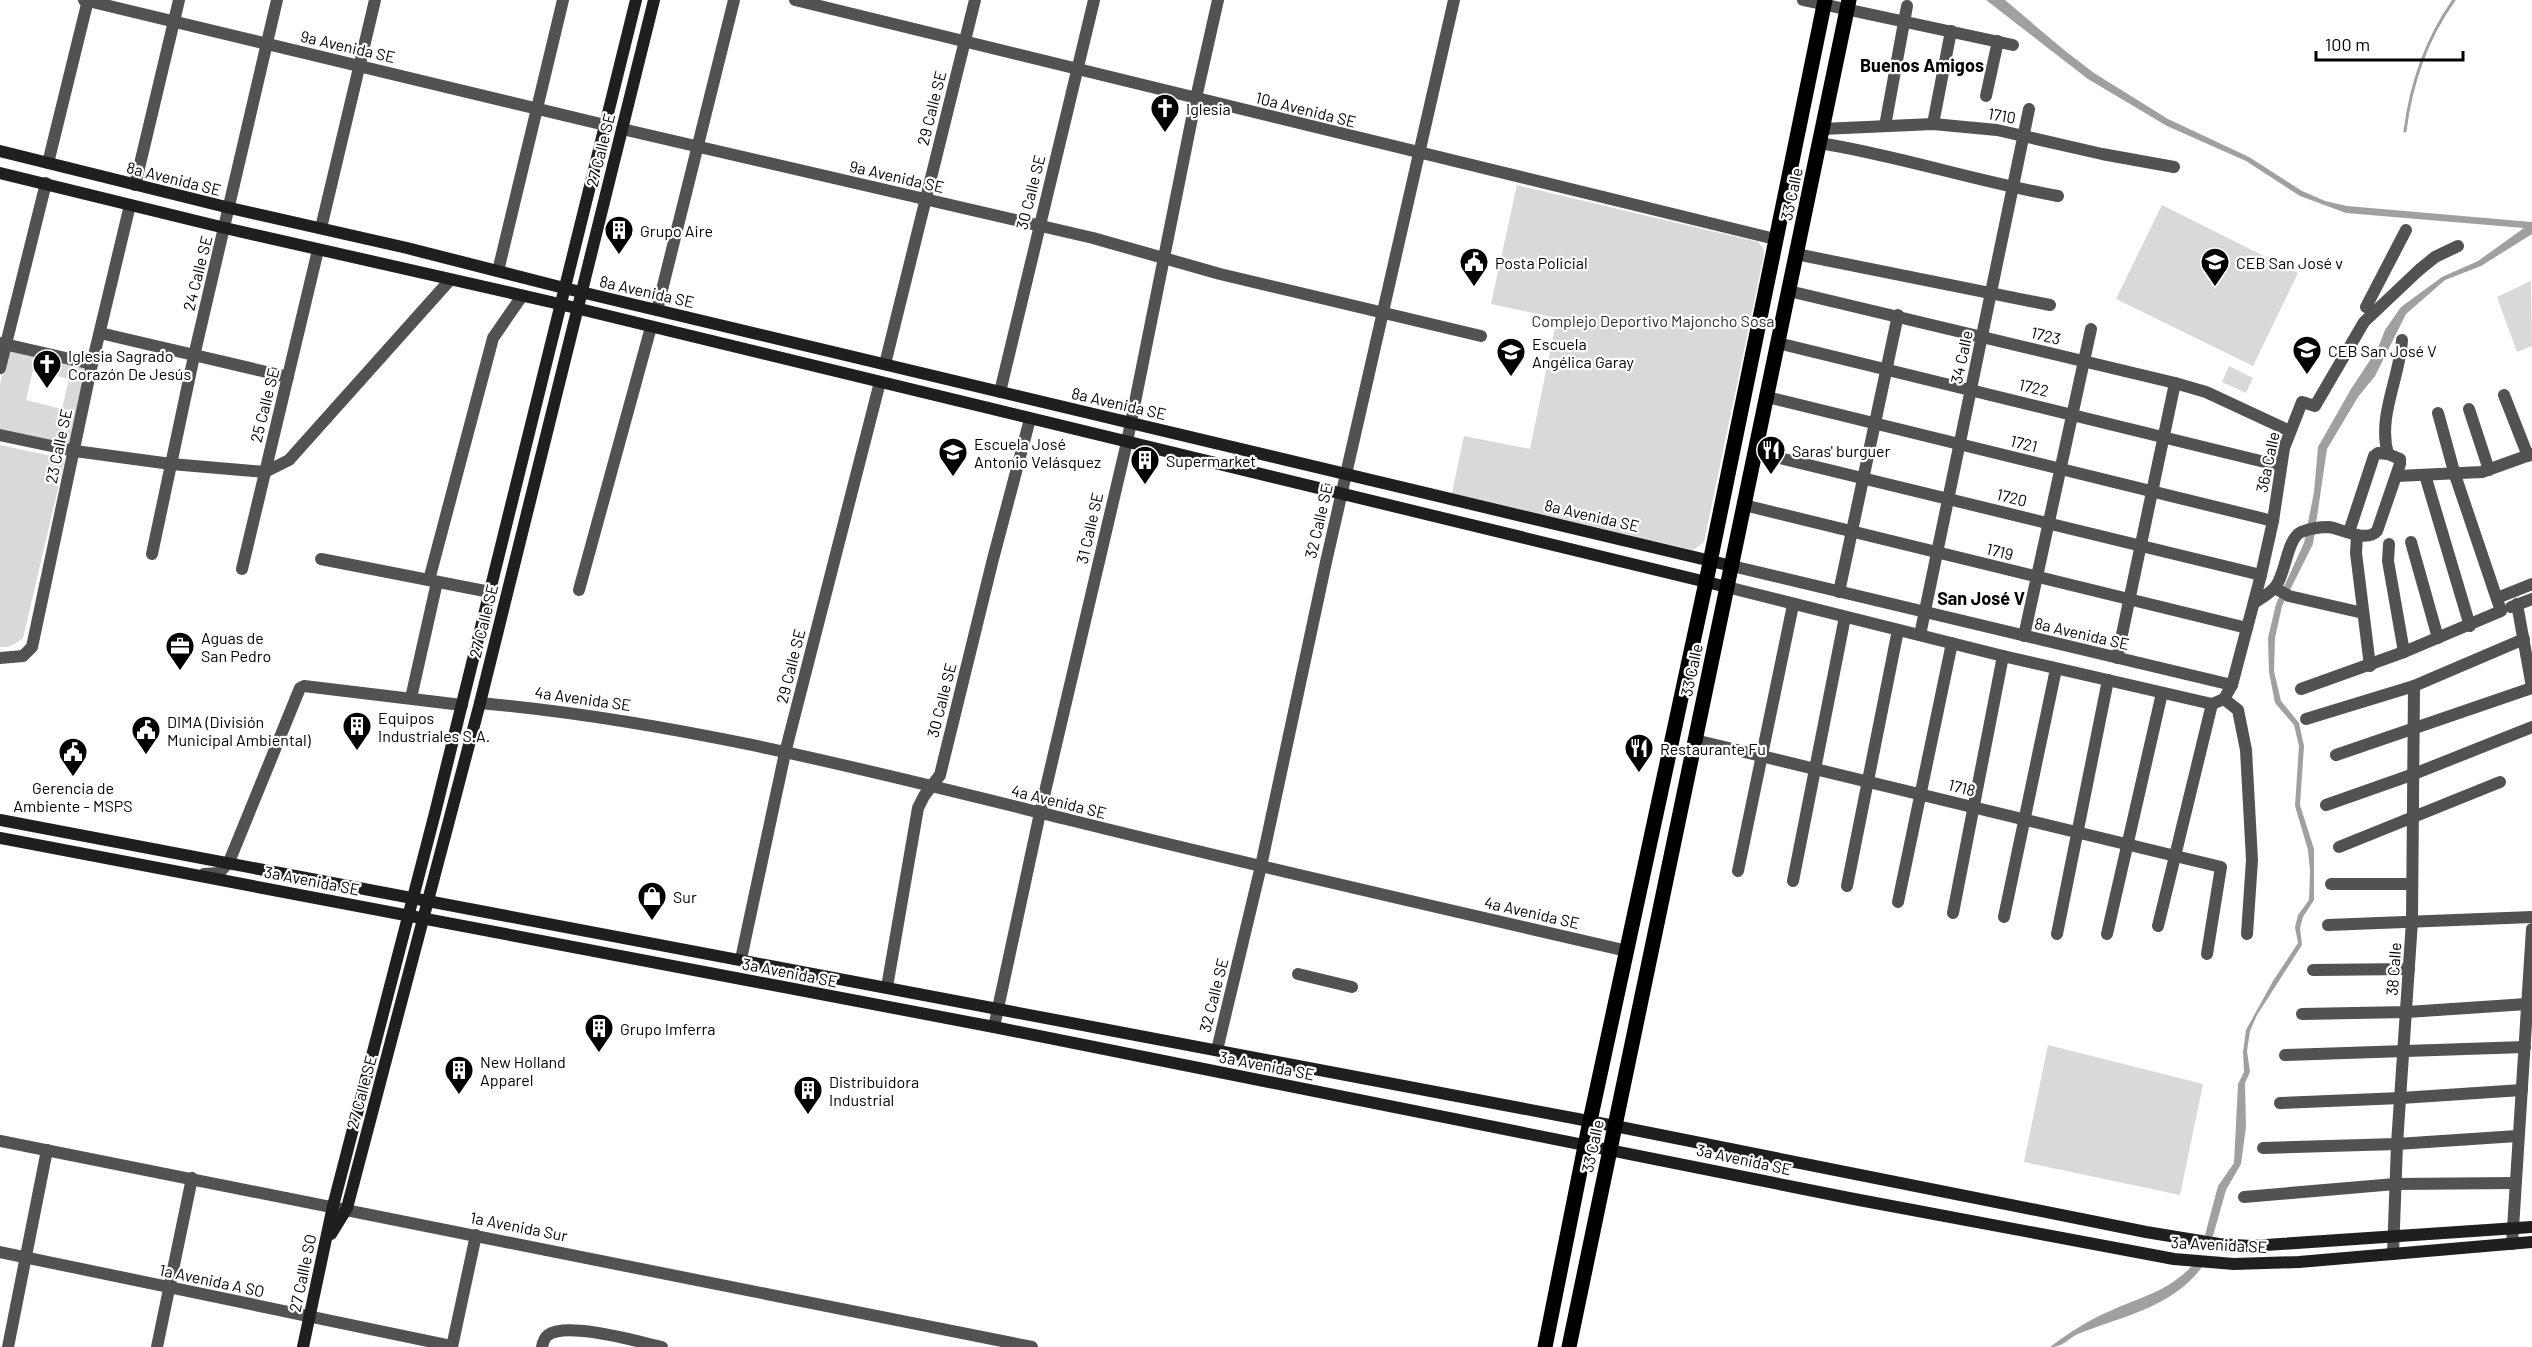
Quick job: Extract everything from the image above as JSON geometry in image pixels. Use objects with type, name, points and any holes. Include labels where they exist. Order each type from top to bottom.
[{"type":"main road","name":"27 Calle SE","points":[[333,1206],[462,705],[636,0]]},
{"type":"main road","name":"27 Calle SE","points":[[325,1244],[347,1208],[425,918],[654,0]]},
{"type":"main road","name":"33 Calle","points":[[1545,1347],[1585,1144],[1706,582],[1825,2]]},
{"type":"main road","name":"33 Calle","points":[[1569,1347],[1848,5]]},
{"type":"main road","name":"8a Avenida SE","points":[[0,151],[230,208],[1732,566]]},
{"type":"main road","name":"8a Avenida SE","points":[[0,173],[318,250],[577,309],[1727,587]]},
{"type":"main road","name":"3a Avenida SE","points":[[0,819],[1590,1121],[2146,1232],[2219,1244],[2251,1246],[2298,1244],[2532,1227]]},
{"type":"main road","name":"3a Avenida SE","points":[[0,838],[994,1028],[1610,1148],[1854,1199],[2174,1259],[2234,1264],[2288,1263],[2532,1242]]},
{"type":"main road","name":"27 Callle SO","points":[[303,1347],[333,1206]]},
{"type":"street","points":[[48,163],[87,0]]},
{"type":"street","name":"9a Avenida SE","points":[[87,0],[605,125]]},
{"type":"street","points":[[135,185],[178,0]]},
{"type":"street","name":"24 Calle SE","points":[[152,554],[194,356],[277,0]]},
{"type":"street","points":[[321,228],[375,0]]},
{"type":"street","points":[[498,271],[563,0]]},
{"type":"street","points":[[657,310],[734,0]]},
{"type":"street","name":"10a Avenida SE","points":[[795,0],[1775,239]]},
{"type":"street","name":"29 Calle SE","points":[[885,364],[975,0]]},
{"type":"street","name":"30 Calle SE","points":[[1000,392],[1094,0]]},
{"type":"street","name":"31 Calle SE","points":[[994,1028],[1040,813],[1127,442],[1163,257],[1218,0]]},
{"type":"street","name":"32 Calle SE","points":[[1217,1050],[1261,866],[1341,494],[1454,0]]},
{"type":"street","points":[[1803,0],[1848,5],[1905,21],[2013,45]]},
{"type":"street","points":[[1885,126],[1907,6]]},
{"type":"street","points":[[1933,124],[1951,31]]},
{"type":"street","points":[[1986,96],[1998,41]]},
{"type":"street","name":"34 Calle","points":[[1920,635],[2029,109]]},
{"type":"street","name":"1710","points":[[1821,136],[1885,126],[1933,124],[1997,130],[2102,154],[2174,167]]},
{"type":"street","name":"9a Avenida SE","points":[[622,129],[1039,226],[1163,257],[1220,274],[1383,313]]},
{"type":"street","points":[[1821,136],[1923,167],[2058,196]]},
{"type":"street","points":[[0,368],[3,344],[46,183]]},
{"type":"street","name":"23 Calle SE","points":[[0,658],[23,656],[32,647],[92,364],[130,204]]},
{"type":"street","points":[[2374,312],[2366,307],[2406,230]]},
{"type":"street","name":"36a Calle","points":[[2224,699],[2232,685],[2254,603],[2273,520],[2281,466],[2290,431],[2302,402],[2315,406],[2364,321],[2435,257],[2458,246]]},
{"type":"street","name":"25 Calle SE","points":[[242,569],[318,250]]},
{"type":"street","points":[[1797,254],[2050,305]]},
{"type":"street","points":[[0,435],[75,451],[171,465],[265,472],[289,460],[450,280]]},
{"type":"street","name":"1723","points":[[1789,291],[1898,315],[2175,383],[2206,392],[2290,431]]},
{"type":"street","points":[[411,698],[433,581],[493,338],[522,296]]},
{"type":"street","points":[[1383,313],[1481,336]]},
{"type":"street","points":[[1839,592],[1898,315]]},
{"type":"street","points":[[579,590],[651,327]]},
{"type":"street","points":[[2024,636],[2091,329]]},
{"type":"street","points":[[100,333],[288,377]]},
{"type":"street","points":[[2388,454],[2384,442],[2388,409],[2401,360],[2402,340]]},
{"type":"street","name":"1722","points":[[1778,343],[2281,466]]},
{"type":"street","points":[[3,344],[92,364]]},
{"type":"street","name":"29 Calle SE","points":[[741,959],[785,753],[880,382]]},
{"type":"street","points":[[2117,658],[2175,383]]},
{"type":"street","points":[[2397,476],[2455,475],[2489,470],[2530,455],[2504,395]]},
{"type":"street","name":"1721","points":[[1767,397],[2273,520]]},
{"type":"street","points":[[2469,409],[2489,470]]},
{"type":"street","points":[[2438,413],[2455,475],[2501,611]]},
{"type":"street","name":"30 Calle SE","points":[[887,987],[918,808],[931,785],[940,775],[1030,418]]},
{"type":"street","name":"1720","points":[[1755,452],[2261,575]]},
{"type":"street","points":[[2281,592],[2283,576],[2295,537],[2314,529],[2328,527],[2353,533],[2372,535],[2377,531],[2397,476],[2400,459],[2388,454],[2378,453],[2374,456],[2353,533],[2370,666]]},
{"type":"street","points":[[2425,475],[2470,626]]},
{"type":"street","name":"1719","points":[[1744,505],[2247,628]]},
{"type":"street","points":[[2411,542],[2438,639]]},
{"type":"street","points":[[2389,544],[2388,561],[2404,652]]},
{"type":"street","points":[[321,559],[490,592]]},
{"type":"street","name":"8a Avenida SE","points":[[1732,566],[2232,685]]},
{"type":"street","points":[[2496,598],[2532,584]]},
{"type":"street","name":"8a Avenida SE","points":[[1727,587],[2056,669],[2212,704]]},
{"type":"street","points":[[2254,603],[2281,592],[2363,612]]},
{"type":"street","points":[[2301,689],[2370,666],[2532,599]]},
{"type":"street","points":[[2336,754],[2532,688],[2517,604]]},
{"type":"street","points":[[1738,871],[1793,605]]},
{"type":"street","points":[[1793,881],[1845,617]]},
{"type":"street","points":[[1847,886],[1898,630]]},
{"type":"street","points":[[2306,719],[2414,686],[2524,639]]},
{"type":"street","points":[[1898,902],[1952,643]]},
{"type":"street","points":[[1953,914],[2003,656]]},
{"type":"street","points":[[2004,917],[2056,669]]},
{"type":"street","points":[[2057,934],[2108,680]]},
{"type":"street","points":[[198,875],[219,873],[229,862],[300,688],[308,685],[462,705]]},
{"type":"street","name":"38 Calle","points":[[2393,1254],[2397,1144],[2412,921],[2414,686]]},
{"type":"street","points":[[2108,934],[2162,693]]},
{"type":"street","points":[[2158,926],[2212,704],[2224,699],[2238,710],[2246,750],[2252,860],[2247,934]]},
{"type":"street","name":"4a Avenida SE","points":[[480,703],[619,719],[724,738],[1628,951]]},
{"type":"street","points":[[2326,805],[2414,774],[2532,727]]},
{"type":"street","name":"1718","points":[[1695,740],[2221,867],[2216,911],[2207,954]]},
{"type":"street","points":[[2339,847],[2500,782]]},
{"type":"street","points":[[2331,884],[2411,884]]},
{"type":"street","points":[[2328,925],[2532,917]]},
{"type":"street","points":[[2512,1244],[2517,1136],[2532,929]]},
{"type":"street","points":[[2313,970],[2409,969]]},
{"type":"street","points":[[1298,974],[1352,987]]},
{"type":"street","points":[[2302,1014],[2407,1012],[2527,1004]]},
{"type":"street","points":[[2285,1055],[2404,1053],[2525,1047]]},
{"type":"street","points":[[2280,1103],[2522,1090]]},
{"type":"street","points":[[2263,1148],[2397,1144],[2517,1136]]},
{"type":"street","name":"1a Avenida Sur","points":[[0,1141],[347,1208],[1032,1347]]},
{"type":"street","points":[[8,1347],[48,1150]]},
{"type":"street","points":[[157,1347],[192,1178]]},
{"type":"street","points":[[2244,1197],[2395,1184],[2515,1183]]},
{"type":"street","points":[[452,1346],[476,1234]]},
{"type":"street","name":"1a Avenida A SO","points":[[0,1252],[452,1346]]},
{"type":"street","points":[[542,1347],[544,1339],[549,1334],[583,1330],[662,1347]]},
{"type":"green space","name":"Complejo Deportivo Majoncho Sosa","points":[[1517,185],[1758,242],[1763,247],[1764,255],[1704,542],[1693,550],[1452,493],[1464,436],[1530,449],[1557,318],[1491,304]]},
{"type":"green space","points":[[2162,205],[2298,273],[2253,366],[2116,299]]},
{"type":"green space","points":[[2531,281],[2532,346],[2517,352],[2497,297]]},
{"type":"green space","points":[[8,350],[86,367],[68,446],[0,430],[0,385]],"holes":[[[33,370],[69,379],[62,409],[26,400]]]},
{"type":"green space","points":[[2229,366],[2253,378],[2246,393],[2222,382]]},
{"type":"green space","points":[[0,445],[65,459],[23,638],[4,647],[0,647]]},
{"type":"green space","points":[[2048,1045],[2203,1084],[2180,1195],[2024,1162]]},
{"type":"shaded area","points":[[1986,0],[2005,0],[2094,73],[2168,119],[2249,157],[2302,191],[2325,201],[2347,206],[2532,222],[2532,234],[2481,266],[2445,280],[2406,314],[2375,376],[2358,397],[2327,449],[2313,544],[2282,606],[2275,638],[2274,671],[2281,701],[2299,723],[2304,746],[2300,805],[2314,849],[2314,900],[2303,917],[2300,928],[2302,945],[2257,1015],[2250,1031],[2247,1051],[2250,1072],[2245,1083],[2246,1127],[2241,1164],[2226,1190],[2213,1236],[2208,1238],[2205,1235],[2218,1186],[2234,1163],[2238,1084],[2244,1072],[2243,1052],[2246,1030],[2273,981],[2298,943],[2295,927],[2298,915],[2309,900],[2308,850],[2295,806],[2299,746],[2294,725],[2275,703],[2269,672],[2268,638],[2276,604],[2304,543],[2314,492],[2318,447],[2351,389],[2378,348],[2385,330],[2401,307],[2442,277],[2478,261],[2524,228],[2346,213],[2300,196],[2246,161],[2167,126],[2088,79]]},
{"type":"shaded area","points":[[2197,1261],[2202,1267],[2190,1281],[2162,1301],[2078,1334],[2059,1346],[2050,1347],[2094,1318],[2156,1292],[2176,1280]]},
{"type":"waterway","points":[[2405,131],[2411,96],[2422,62],[2436,30],[2454,0]]},
{"type":"place","name":"Iglesia","points":[[1165,134]]},
{"type":"place","name":"Grupo Aire","points":[[619,256]]},
{"type":"place","name":"Posta Policial","points":[[1474,288]]},
{"type":"place","name":"CEB San José v","points":[[2215,288]]},
{"type":"place","name":"CEB San José V","points":[[2307,376]]},
{"type":"place","name":"Escuela Angélica Garay","points":[[1511,378]]},
{"type":"place","name":"Iglesia Sagrado Corazón De Jesús","points":[[47,390]]},
{"type":"place","name":"Saras' burguer","points":[[1771,476]]},
{"type":"place","name":"Escuela José Antonio Velásquez","points":[[953,478]]},
{"type":"place","name":"Supermarket","points":[[1145,486]]},
{"type":"place","name":"Aguas de San Pedro","points":[[180,672]]},
{"type":"place","name":"Equipos Industriales S.A.","points":[[357,752]]},
{"type":"place","name":"DIMA (División Municipal Ambiental)","points":[[146,756]]},
{"type":"place","name":"Restaurante Fu","points":[[1639,774]]},
{"type":"place","name":"Gerencia de Ambiente - MSPS","points":[[73,778]]},
{"type":"place","name":"Sur","points":[[652,922]]},
{"type":"place","name":"Grupo Imferra","points":[[599,1054]]},
{"type":"place","name":"New Holland Apparel","points":[[459,1096]]},
{"type":"place","name":"Distribuidora Industrial","points":[[808,1116]]},
{"type":"district","name":"Buenos Amigos","points":[[1922,65]]},
{"type":"district","name":"San José V","points":[[1981,598]]}]
